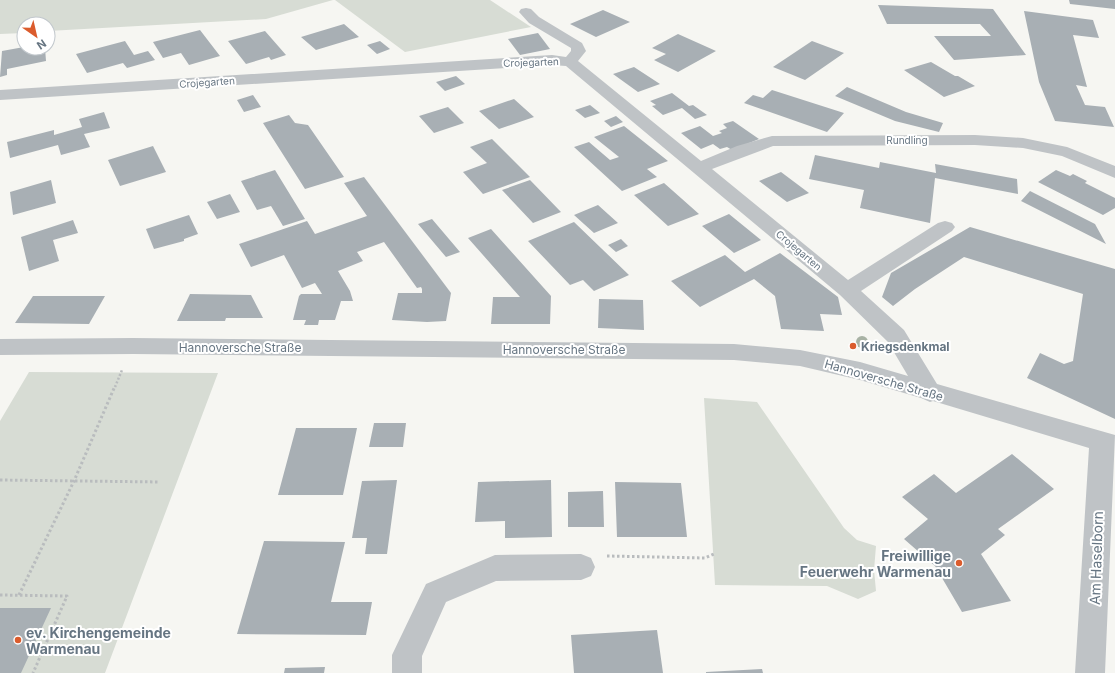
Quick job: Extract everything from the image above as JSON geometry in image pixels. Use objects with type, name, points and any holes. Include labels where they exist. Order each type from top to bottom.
[{"type":"street","points":[[526,12],[534,20],[577,46],[579,51],[570,62]]},
{"type":"street","name":"Crojegarten","points":[[0,95],[552,60],[570,62],[847,290],[896,336],[930,393]]},
{"type":"street","name":"Rundling","points":[[699,168],[743,150],[772,141],[975,140],[1023,143],[1050,147],[1067,152],[1115,173]]},
{"type":"street","points":[[847,290],[945,227]]},
{"type":"street","name":"Hannoversche Straße","points":[[0,347],[133,346],[734,352],[800,358],[860,371],[930,393],[1108,444]]},
{"type":"street","name":"Am Haselborn","points":[[1090,673],[1108,444]]},
{"type":"street","points":[[407,673],[407,655],[436,592],[495,568],[581,567]]},
{"type":"path","points":[[19,595],[74,481],[133,346]]},
{"type":"path","points":[[0,480],[160,482]]},
{"type":"path","points":[[581,567],[596,555],[705,558],[714,554]]},
{"type":"path","points":[[0,595],[67,596],[33,673]]},
{"type":"shaded area","points":[[0,0],[333,0],[266,19],[56,31],[56,16],[16,16],[16,33],[0,34]]},
{"type":"shaded area","points":[[335,0],[490,0],[531,27],[405,52]]},
{"type":"shaded area","points":[[29,372],[218,373],[105,673],[0,673],[0,421]]},
{"type":"shaded area","points":[[704,398],[757,402],[844,528],[857,540],[876,546],[874,570],[876,591],[858,599],[827,586],[715,585]]},
{"type":"building","points":[[1069,0],[1115,0],[1115,9],[1070,4]]},
{"type":"building","points":[[878,5],[993,9],[1026,55],[954,60],[934,36],[991,36],[980,24],[887,24]]},
{"type":"building","points":[[603,10],[630,22],[596,37],[570,24]]},
{"type":"building","points":[[1024,11],[1093,20],[1099,38],[1073,35],[1087,87],[1076,85],[1085,105],[1105,107],[1114,127],[1055,121],[1039,82]]},
{"type":"building","points":[[344,24],[359,37],[316,50],[301,37]]},
{"type":"building","points":[[200,30],[220,56],[189,65],[181,53],[163,58],[153,42]]},
{"type":"building","points":[[265,31],[286,55],[271,60],[269,57],[246,64],[228,41]]},
{"type":"building","points":[[538,33],[550,49],[520,55],[508,39]]},
{"type":"building","points":[[678,34],[716,51],[678,72],[654,60],[666,54],[652,48]]},
{"type":"building","points":[[125,41],[134,55],[148,51],[155,60],[127,68],[123,63],[87,73],[76,54]]},
{"type":"building","points":[[380,41],[390,49],[377,54],[367,45]]},
{"type":"building","points":[[812,41],[844,53],[805,80],[773,67]]},
{"type":"building","points":[[16,48],[16,56],[46,56],[46,61],[7,69],[7,75],[0,77],[2,51]]},
{"type":"building","points":[[931,62],[975,86],[944,97],[904,70]]},
{"type":"building","points":[[634,67],[660,84],[638,92],[613,74]]},
{"type":"building","points":[[456,76],[465,84],[445,91],[436,82]]},
{"type":"building","points":[[847,87],[906,112],[943,123],[939,132],[895,121],[835,96]]},
{"type":"building","points":[[772,90],[844,113],[827,132],[744,103],[753,95],[763,98]]},
{"type":"building","points":[[672,93],[689,106],[693,105],[707,115],[695,119],[682,108],[663,115],[652,106],[656,105],[650,101]]},
{"type":"building","points":[[253,95],[261,107],[244,112],[237,100]]},
{"type":"building","points":[[514,99],[534,117],[499,129],[479,111]]},
{"type":"building","points":[[590,105],[600,113],[585,118],[575,110]]},
{"type":"building","points":[[448,107],[464,123],[434,133],[419,116]]},
{"type":"building","points":[[104,112],[110,128],[84,134],[90,147],[61,155],[58,145],[10,158],[7,142],[54,130],[54,135],[82,127],[79,119]]},
{"type":"building","points":[[289,115],[295,123],[308,125],[344,177],[305,189],[263,123]]},
{"type":"building","points":[[616,116],[623,122],[611,127],[604,121]]},
{"type":"building","points":[[733,121],[759,139],[732,150],[727,147],[720,149],[713,144],[701,149],[681,133],[700,126],[713,136],[722,133],[719,131],[727,128],[723,124]]},
{"type":"building","points":[[624,126],[668,161],[647,169],[657,177],[622,191],[574,147],[589,142],[610,160],[619,157],[594,137]]},
{"type":"building","points":[[492,139],[530,177],[483,194],[463,172],[487,163],[470,147]]},
{"type":"building","points":[[153,146],[166,172],[120,186],[108,160]]},
{"type":"building","points":[[815,155],[879,168],[880,162],[936,173],[935,164],[1017,179],[1018,194],[935,178],[930,223],[860,208],[864,190],[809,179]]},
{"type":"building","points":[[275,170],[305,219],[283,226],[271,206],[257,210],[241,181]]},
{"type":"building","points":[[1056,170],[1070,176],[1073,174],[1087,181],[1085,183],[1115,198],[1115,208],[1103,215],[1038,182]]},
{"type":"building","points":[[781,172],[809,193],[787,202],[759,181]]},
{"type":"building","points":[[364,177],[451,293],[446,321],[427,322],[392,320],[398,293],[422,293],[422,289],[421,287],[417,288],[384,242],[357,252],[363,261],[338,271],[350,291],[353,301],[341,301],[335,320],[319,320],[318,325],[304,325],[306,320],[293,320],[299,296],[301,294],[322,294],[315,283],[302,288],[284,255],[251,267],[239,244],[307,221],[315,234],[367,216],[344,183]]},
{"type":"building","points":[[51,180],[56,203],[13,215],[10,192]]},
{"type":"building","points":[[530,180],[561,212],[533,223],[502,190]]},
{"type":"building","points":[[664,183],[699,214],[668,226],[634,195]]},
{"type":"building","points":[[1030,191],[1095,224],[1106,244],[1021,201]]},
{"type":"building","points":[[230,194],[240,212],[217,219],[207,202]]},
{"type":"building","points":[[598,205],[618,223],[594,233],[574,215]]},
{"type":"building","points":[[729,214],[761,240],[734,253],[702,226]]},
{"type":"building","points":[[189,215],[198,234],[184,239],[184,241],[154,249],[146,229]]},
{"type":"building","points":[[432,219],[460,252],[446,257],[418,224]]},
{"type":"building","points":[[73,220],[78,233],[53,240],[59,261],[29,271],[21,237]]},
{"type":"building","points":[[574,222],[629,275],[594,291],[583,280],[570,285],[528,241]]},
{"type":"building","points":[[970,227],[1115,269],[1115,419],[1027,378],[1040,353],[1064,364],[1073,361],[1083,294],[964,257],[915,289],[893,306],[882,297],[891,273]]},
{"type":"building","points":[[491,229],[551,296],[550,324],[491,324],[493,297],[520,297],[468,238]]},
{"type":"building","points":[[621,239],[628,246],[616,252],[608,245]]},
{"type":"building","points":[[780,253],[838,297],[842,315],[820,314],[824,331],[781,329],[775,296],[754,279],[700,307],[671,281],[725,255],[745,272]]},
{"type":"building","points":[[190,294],[251,295],[263,318],[226,318],[225,321],[177,321]]},
{"type":"building","points":[[33,296],[105,296],[89,324],[15,323]]},
{"type":"building","points":[[599,299],[643,300],[644,330],[598,328]]},
{"type":"building","points":[[374,423],[406,423],[403,447],[369,447]]},
{"type":"building","points":[[296,428],[357,428],[343,495],[278,495]]},
{"type":"building","points":[[1012,454],[1054,489],[998,529],[1005,535],[981,554],[1011,601],[962,612],[935,566],[904,539],[928,519],[902,497],[934,474],[956,493]]},
{"type":"building","points":[[397,480],[387,554],[365,554],[367,538],[352,538],[362,481]]},
{"type":"building","points":[[551,480],[552,537],[505,538],[505,521],[475,522],[478,482]]},
{"type":"building","points":[[615,482],[681,483],[687,537],[617,537]]},
{"type":"building","points":[[603,491],[604,527],[568,527],[568,492]]},
{"type":"building","points":[[264,541],[345,542],[331,602],[372,602],[366,635],[237,634]]},
{"type":"building","name":"ev. Kirchengemeinde Warmenau","points":[[0,608],[51,608],[21,673],[0,673]]},
{"type":"building","points":[[657,630],[663,673],[574,673],[571,635]]},
{"type":"building","points":[[325,667],[324,673],[284,673],[285,668]]},
{"type":"building","points":[[762,669],[763,673],[706,673],[706,672]]},
{"type":"place","name":"Kriegsdenkmal","points":[[853,346]]},
{"type":"place","name":"Freiwillige Feuerwehr Warmenau","points":[[959,563]]},
{"type":"place","name":"ev. Kirchengemeinde Warmenau","points":[[18,640]]}]
